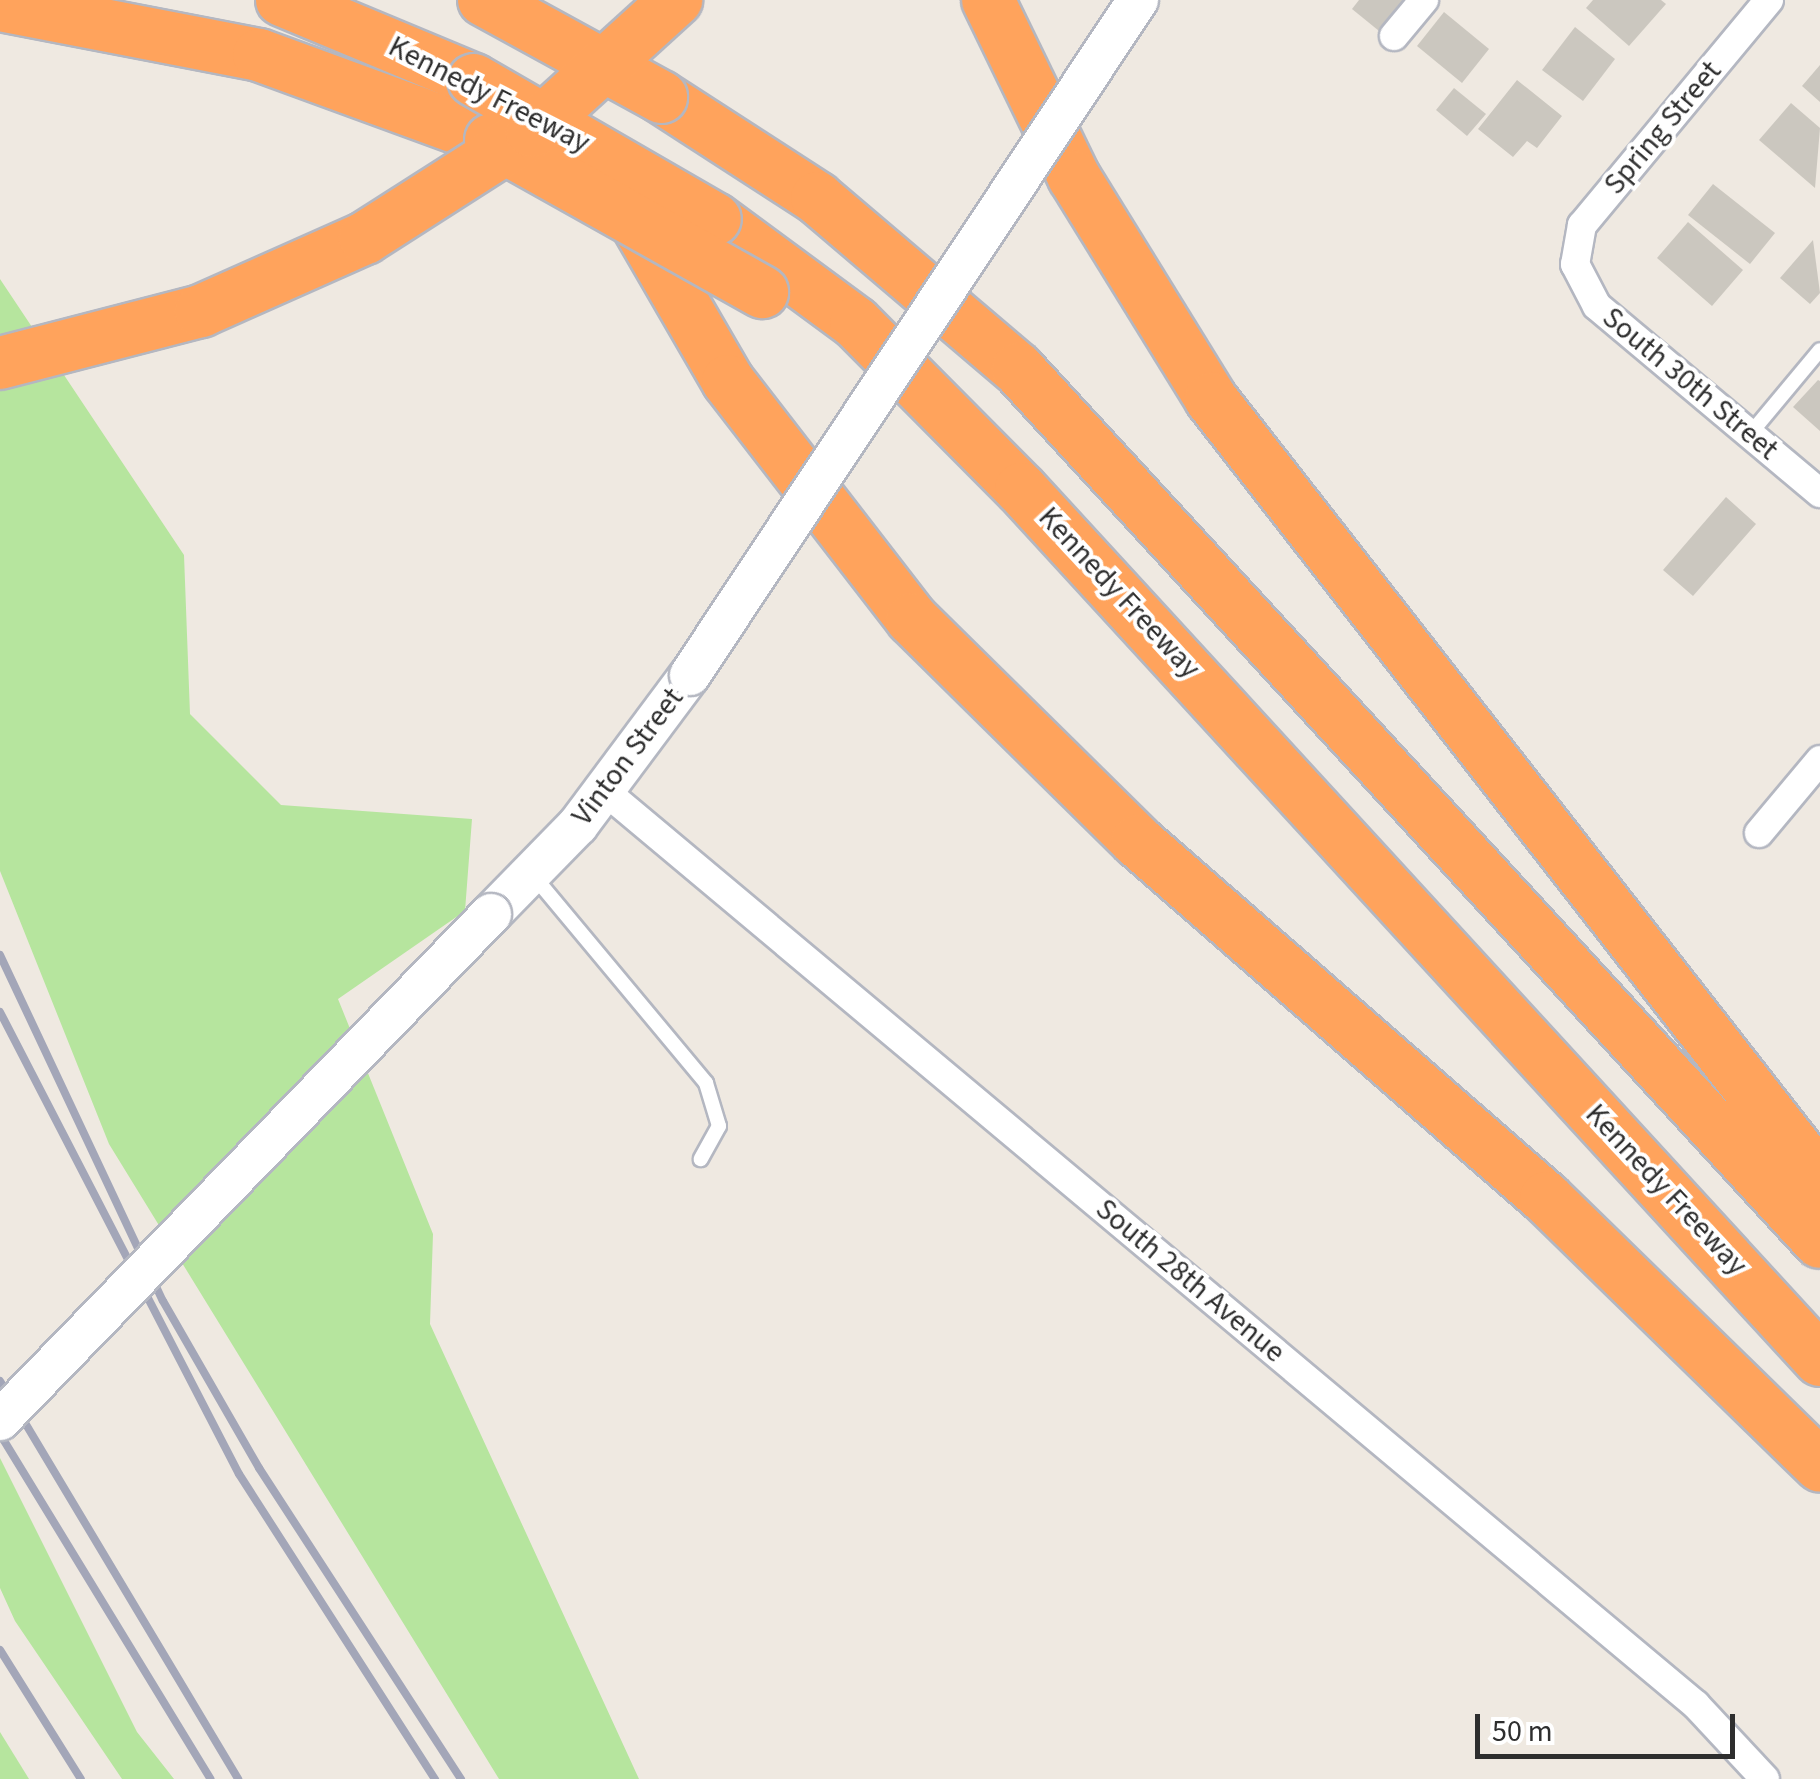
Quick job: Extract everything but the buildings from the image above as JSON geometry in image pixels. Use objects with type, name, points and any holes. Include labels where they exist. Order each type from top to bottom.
[{"type":"highway","name":"Kennedy Freeway","points":[[282,0],[474,80],[715,219],[856,322],[960,427],[1820,1360]]},
{"type":"highway","points":[[484,0],[662,97],[818,198],[1018,370],[1820,1242]]},
{"type":"highway","points":[[530,0],[574,113],[728,381],[912,620],[1098,805],[1546,1198],[1820,1464]]},
{"type":"highway","points":[[0,363],[200,311],[365,238],[532,131],[676,0]]},
{"type":"highway","points":[[988,0],[1074,178],[1210,399],[1820,1178]]},
{"type":"highway","points":[[21,8],[259,55],[491,140],[762,292],[960,427]]},
{"type":"street","name":"Vinton Street","points":[[0,1420],[532,874],[606,792],[690,675],[1138,0]]},
{"type":"street","points":[[1394,36],[1424,0]]},
{"type":"street","name":"Spring Street","points":[[1576,264],[1582,225],[1769,0]]},
{"type":"street","name":"South 30th Street","points":[[1576,264],[1597,306],[1820,493]]},
{"type":"street","points":[[1759,833],[1820,760]]},
{"type":"street","name":"South 28th Avenue","points":[[606,792],[1696,1705],[1765,1779]]},
{"type":"lane","points":[[1750,434],[1820,350]]},
{"type":"lane","points":[[532,874],[706,1083],[718,1126],[700,1159]]},
{"type":"green space","points":[[0,279],[184,555],[190,714],[281,805],[472,819],[465,911],[338,999],[433,1234],[430,1324],[639,1779],[499,1779],[109,1144],[0,871]]},
{"type":"green space","points":[[0,1458],[137,1732],[174,1779],[122,1779],[15,1621],[0,1588]]},
{"type":"green space","points":[[0,1732],[29,1779],[0,1779]]},
{"type":"railway","points":[[0,955],[163,1301],[259,1468],[461,1779]]},
{"type":"railway","points":[[0,1012],[239,1474],[435,1779]]},
{"type":"railway","points":[[0,1381],[238,1779]]},
{"type":"railway","points":[[0,1434],[211,1779]]},
{"type":"railway","points":[[0,1650],[81,1779]]}]
